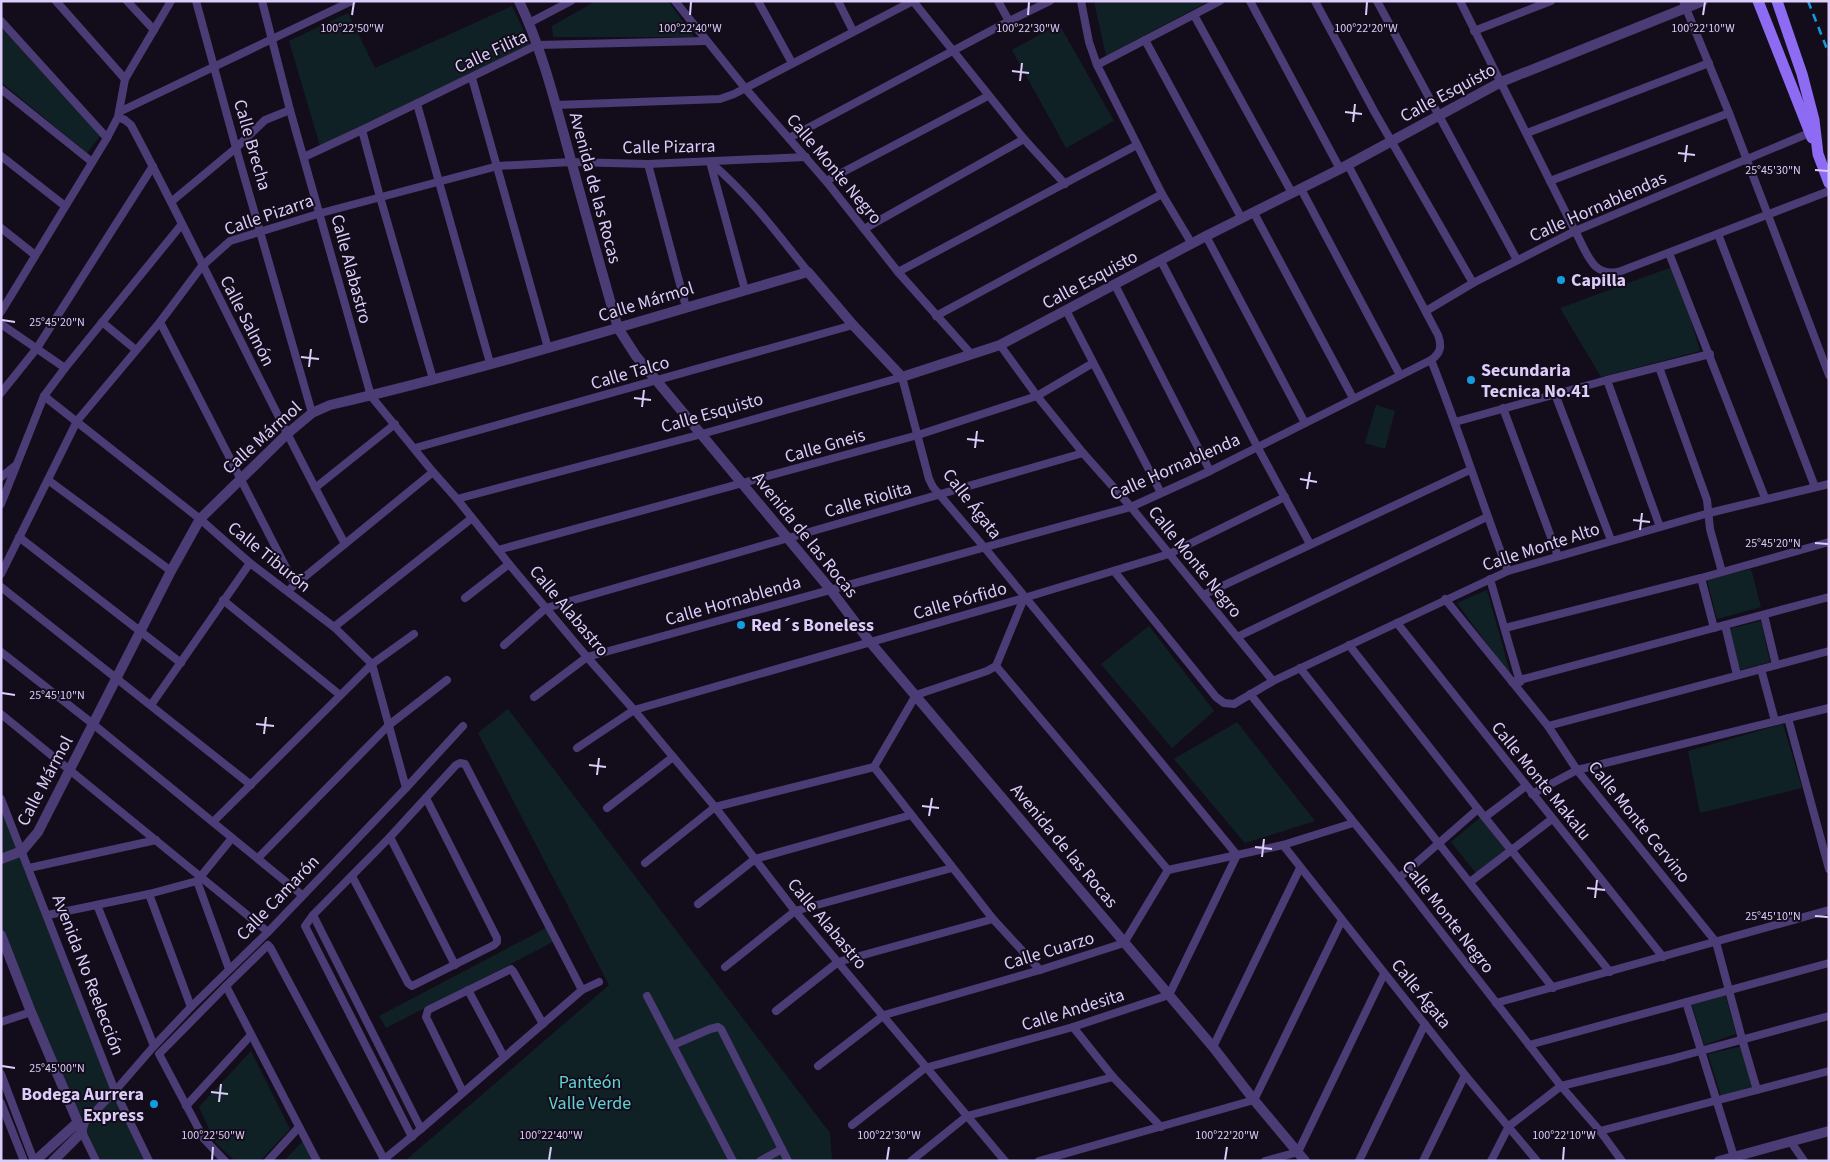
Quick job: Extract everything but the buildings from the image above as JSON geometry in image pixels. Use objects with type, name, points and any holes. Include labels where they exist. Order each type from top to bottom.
[{"type":"main road","points":[[1758,1],[1812,132]]},
{"type":"main road","points":[[1766,1],[1782,45],[1791,61],[1802,74]]},
{"type":"main road","points":[[1777,1],[1802,74],[1812,132],[1829,183]]},
{"type":"street","points":[[56,1],[125,79]]},
{"type":"street","points":[[127,1],[154,30]]},
{"type":"street","points":[[1,312],[4,302],[36,255],[107,138],[118,114],[125,79],[171,1]]},
{"type":"street","name":"Calle Brecha","points":[[196,1],[312,413]]},
{"type":"street","name":"Calle Alabastro","points":[[262,1],[290,110],[321,213],[371,396],[509,564],[715,807],[795,911],[1005,1161]]},
{"type":"street","points":[[118,114],[352,1]]},
{"type":"street","name":"Avenida de las Rocas","points":[[519,1],[537,45],[556,105],[618,328],[656,381],[830,590],[870,642],[1213,1047],[1305,1161]]},
{"type":"street","points":[[529,23],[571,1]]},
{"type":"street","name":"Calle Monte Negro","points":[[675,1],[706,41],[790,138],[898,272],[970,354]]},
{"type":"street","points":[[758,1],[792,63]]},
{"type":"street","points":[[838,1],[854,31]]},
{"type":"street","points":[[556,105],[720,99],[746,88],[913,1],[988,96],[1065,184]]},
{"type":"street","points":[[998,1],[1009,21]]},
{"type":"street","points":[[790,138],[1050,1]]},
{"type":"street","points":[[1081,1],[1089,42],[1097,65],[1162,194],[1192,244]]},
{"type":"street","points":[[1097,65],[1220,1]]},
{"type":"street","points":[[1250,1],[1438,335],[1441,347],[1440,352],[1431,360],[1508,571]]},
{"type":"street","points":[[1315,1],[1391,141],[1473,283]]},
{"type":"street","points":[[1377,1],[1517,260]]},
{"type":"street","points":[[1460,1],[1575,231],[1592,262],[1600,271],[1621,271],[1829,191]]},
{"type":"street","points":[[1474,31],[1551,1]]},
{"type":"street","name":"Calle Esquisto","points":[[457,499],[702,434],[902,376],[1000,345],[1206,236],[1344,167],[1501,82],[1685,4],[1703,1]]},
{"type":"street","points":[[1685,4],[1729,113],[1829,375]]},
{"type":"street","points":[[1194,15],[1400,375]]},
{"type":"street","points":[[1,21],[107,138]]},
{"type":"street","points":[[1145,40],[1242,219]]},
{"type":"street","name":"Calle Filita","points":[[304,157],[472,78],[537,45],[706,41]]},
{"type":"street","points":[[1527,133],[1709,63]]},
{"type":"street","points":[[472,78],[548,348]]},
{"type":"street","points":[[1,89],[92,162]]},
{"type":"street","points":[[826,182],[988,96]]},
{"type":"street","points":[[417,104],[490,363]]},
{"type":"street","points":[[171,202],[236,148],[265,120],[290,110]]},
{"type":"street","points":[[1550,181],[1729,113]]},
{"type":"street","name":"Calle Salmón","points":[[118,114],[131,125],[153,166],[287,434],[345,544]]},
{"type":"street","points":[[362,130],[433,378]]},
{"type":"street","name":"Calle Hornablendas","points":[[1426,311],[1473,283],[1575,231],[1812,132]]},
{"type":"street","points":[[864,229],[1024,139]]},
{"type":"street","points":[[898,272],[1136,145]]},
{"type":"street","points":[[1,156],[65,206]]},
{"type":"street","name":"Calle Pizarra","points":[[1,574],[77,421],[160,322],[202,266],[230,241],[321,213],[498,166],[571,162],[648,164],[806,158]]},
{"type":"street","points":[[710,162],[745,290]]},
{"type":"street","name":"Calle Ágata","points":[[710,162],[733,181],[768,220],[808,272],[902,376],[929,479],[940,495],[1237,856]]},
{"type":"street","points":[[648,164],[686,307]]},
{"type":"street","points":[[1,393],[36,348],[153,166]]},
{"type":"street","points":[[936,316],[1162,194]]},
{"type":"street","points":[[1254,213],[1353,398]]},
{"type":"street","points":[[1,504],[44,396],[182,224]]},
{"type":"street","points":[[1,228],[36,255]]},
{"type":"street","points":[[1718,234],[1815,487]]},
{"type":"street","points":[[1206,236],[1306,423]]},
{"type":"street","points":[[1669,252],[1765,498]]},
{"type":"street","points":[[1161,261],[1310,544]]},
{"type":"street","name":"Calle Mármol","points":[[22,852],[38,832],[171,571],[200,519],[240,478],[312,413],[330,405],[371,396],[548,348],[808,272]]},
{"type":"street","points":[[1115,285],[1210,471]]},
{"type":"street","points":[[1066,310],[1161,493]]},
{"type":"street","points":[[102,322],[136,350]]},
{"type":"street","points":[[160,322],[295,584]]},
{"type":"street","points":[[1,324],[65,368]]},
{"type":"street","name":"Calle Talco","points":[[415,448],[853,324]]},
{"type":"street","name":"Calle Monte Negro","points":[[1000,345],[1037,396],[1083,453],[1131,507],[1274,681]]},
{"type":"street","points":[[1455,422],[1710,354]]},
{"type":"street","name":"Calle Hornablenda","points":[[587,657],[1131,507],[1258,448],[1431,360]]},
{"type":"street","name":"Calle Gneis","points":[[498,550],[918,435],[1037,396],[1093,363]]},
{"type":"street","points":[[1659,367],[1707,500],[1710,529],[1722,572]]},
{"type":"street","points":[[1607,380],[1660,526]]},
{"type":"street","points":[[1555,394],[1612,540]]},
{"type":"street","name":"Calle Tiburón","points":[[44,396],[200,519],[250,563],[334,627],[372,664]]},
{"type":"street","points":[[1503,408],[1558,556]]},
{"type":"street","points":[[315,488],[395,424]]},
{"type":"street","name":"Calle Riolita","points":[[546,608],[1083,453]]},
{"type":"street","points":[[1,477],[16,466]]},
{"type":"street","points":[[1203,595],[1470,470]]},
{"type":"street","points":[[288,591],[433,472]]},
{"type":"street","points":[[48,480],[171,571]]},
{"type":"street","name":"Calle Monte Alto","points":[[1114,571],[1216,697],[1224,703],[1234,704],[1300,668],[1508,571],[1660,526],[1765,498],[1829,484]]},
{"type":"street","name":"Calle Pórfido","points":[[577,748],[634,710],[1024,598],[1169,554],[1285,497]]},
{"type":"street","points":[[1237,637],[1487,516]]},
{"type":"street","points":[[334,627],[472,518]]},
{"type":"street","points":[[19,537],[181,663]]},
{"type":"street","points":[[1505,628],[1702,578],[1829,542]]},
{"type":"street","points":[[152,705],[250,563]]},
{"type":"street","points":[[465,598],[509,564]]},
{"type":"street","points":[[1702,578],[1714,628]]},
{"type":"street","points":[[1490,579],[1524,698]]},
{"type":"street","points":[[1,587],[251,785]]},
{"type":"street","points":[[1512,682],[1829,597]]},
{"type":"street","points":[[645,863],[715,807],[874,767],[916,695],[987,671],[996,666],[1024,598]]},
{"type":"street","name":"Calle Monte Cervino","points":[[1445,599],[1548,726],[1576,770],[1716,942],[1757,1090]]},
{"type":"street","points":[[223,600],[340,695]]},
{"type":"street","points":[[504,645],[546,608]]},
{"type":"street","points":[[1764,615],[1776,665]]},
{"type":"street","name":"Calle Monte Makalu","points":[[1397,623],[1663,957]]},
{"type":"street","points":[[1725,625],[1737,675]]},
{"type":"street","points":[[213,822],[372,664],[414,634]]},
{"type":"street","points":[[1349,645],[1610,972]]},
{"type":"street","points":[[1548,726],[1829,651]]},
{"type":"street","points":[[1,652],[93,724],[302,895]]},
{"type":"street","points":[[534,697],[587,657]]},
{"type":"street","points":[[372,664],[406,788]]},
{"type":"street","points":[[996,666],[1168,870]]},
{"type":"street","points":[[1300,668],[1553,988]]},
{"type":"street","points":[[1761,669],[1775,721]]},
{"type":"street","points":[[258,858],[389,725],[447,680]]},
{"type":"street","name":"Calle Monte Negro","points":[[1250,694],[1399,878],[1560,1086],[1600,1131],[1622,1161]]},
{"type":"street","points":[[1532,794],[1576,770],[1829,708]]},
{"type":"street","points":[[1,714],[156,840],[198,879],[268,932]]},
{"type":"street","points":[[1788,718],[1829,869]]},
{"type":"street","name":"Calle Camarón","points":[[81,1126],[116,1091],[191,1006],[268,932],[463,726]]},
{"type":"street","points":[[607,808],[673,757]]},
{"type":"street","points":[[412,1137],[306,929],[306,923],[460,763],[465,764],[582,990]]},
{"type":"street","points":[[874,767],[993,919],[1040,970]]},
{"type":"street","points":[[1485,817],[1526,786]]},
{"type":"street","points":[[352,876],[408,983],[412,986],[497,942],[497,938],[426,798]]},
{"type":"street","name":"Avenida No Reelección","points":[[1,799],[116,1091],[149,1161]]},
{"type":"street","points":[[1399,878],[1478,809]]},
{"type":"street","points":[[698,904],[755,859],[910,815]]},
{"type":"street","points":[[1470,882],[1552,819]]},
{"type":"street","points":[[1124,943],[1168,870],[1283,845],[1353,823]]},
{"type":"street","points":[[390,837],[455,965]]},
{"type":"street","points":[[48,915],[149,894],[198,879],[232,838]]},
{"type":"street","points":[[29,868],[156,840]]},
{"type":"street","name":"Calle Ágata","points":[[1283,845],[1465,1075],[1537,1161]]},
{"type":"street","points":[[1,859],[22,852]]},
{"type":"street","points":[[1169,995],[1237,856]]},
{"type":"street","points":[[725,967],[795,911],[952,868]]},
{"type":"street","points":[[1213,1047],[1300,868]]},
{"type":"street","points":[[198,879],[229,969]]},
{"type":"street","points":[[149,894],[191,1006]]},
{"type":"street","points":[[97,906],[154,1046]]},
{"type":"street","points":[[1496,1003],[1829,910]]},
{"type":"street","points":[[313,915],[421,1129]]},
{"type":"street","points":[[776,1011],[838,962],[993,919]]},
{"type":"street","points":[[1039,1161],[1254,1100],[1342,920]]},
{"type":"street","points":[[1,935],[31,1012],[96,1161]]},
{"type":"street","name":"Calle Cuarzo","points":[[818,1066],[884,1015],[1040,970],[1124,943]]},
{"type":"street","points":[[225,1161],[204,1139],[159,1054],[268,946],[383,1160],[582,990],[599,982]]},
{"type":"street","points":[[1529,1045],[1829,963]]},
{"type":"street","points":[[463,1092],[426,1017],[428,1010],[511,969],[543,1024]]},
{"type":"street","points":[[1265,1161],[1298,1152],[1384,974]]},
{"type":"street","points":[[226,986],[317,1161]]},
{"type":"street","points":[[468,990],[504,1057]]},
{"type":"street","name":"Calle Andesita","points":[[852,1125],[925,1068],[1073,1027],[1169,995]]},
{"type":"street","points":[[647,996],[733,1161]]},
{"type":"street","points":[[1686,1002],[1735,1159]]},
{"type":"street","points":[[1,1022],[31,1012]]},
{"type":"street","points":[[1491,1161],[1509,1126],[1560,1086],[1829,1016]]},
{"type":"street","points":[[1359,1161],[1425,1024]]},
{"type":"street","points":[[673,1045],[710,1028],[718,1027],[724,1033],[788,1161]]},
{"type":"street","points":[[1073,1027],[1114,1077],[1162,1127]]},
{"type":"street","points":[[186,1106],[252,1035]]},
{"type":"street","points":[[1600,1131],[1829,1071]]},
{"type":"street","points":[[1,1074],[35,1161],[81,1126]]},
{"type":"street","points":[[1423,1161],[1465,1075]]},
{"type":"street","points":[[911,1161],[967,1116],[1114,1077]]},
{"type":"street","points":[[1,1103],[24,1161]]},
{"type":"street","points":[[53,1161],[81,1126]]},
{"type":"street","points":[[268,1161],[299,1127]]},
{"type":"street","points":[[1719,1161],[1735,1159],[1829,1131]]},
{"type":"street","points":[[1791,1142],[1804,1161]]},
{"type":"street","points":[[760,1161],[782,1149]]},
{"type":"green space","points":[[596,1],[668,1],[694,37],[553,37],[552,26]]},
{"type":"green space","points":[[1094,1],[1209,1],[1106,56]]},
{"type":"green space","points":[[512,6],[530,44],[320,146],[289,41],[348,13],[375,68]]},
{"type":"green space","points":[[1059,24],[1114,121],[1066,148],[1012,50]]},
{"type":"green space","points":[[1,27],[100,136],[87,153],[1,82]]},
{"type":"green space","points":[[1675,266],[1700,351],[1601,377],[1560,308]]},
{"type":"green space","points":[[1376,405],[1395,411],[1385,449],[1365,443]]},
{"type":"green space","points":[[1751,569],[1761,607],[1717,619],[1707,580]]},
{"type":"green space","points":[[1487,590],[1511,676],[1457,603]]},
{"type":"green space","points":[[1761,621],[1770,662],[1739,670],[1729,629]]},
{"type":"green space","points":[[1149,626],[1214,711],[1172,748],[1101,664]]},
{"type":"green space","name":"Panteón Valle Verde","points":[[508,709],[830,1133],[832,1161],[405,1161],[609,985],[478,733]]},
{"type":"green space","points":[[1237,722],[1315,821],[1245,843],[1174,759]]},
{"type":"green space","points":[[1783,724],[1802,788],[1700,813],[1688,751]]},
{"type":"green space","points":[[1,799],[115,1091],[149,1161],[96,1161],[82,1132],[110,1096],[77,1123],[1,935]]},
{"type":"green space","points":[[1482,816],[1508,848],[1476,873],[1451,842]]},
{"type":"green space","points":[[546,928],[553,942],[386,1028],[379,1016]]},
{"type":"green space","points":[[1725,994],[1736,1034],[1704,1045],[1692,1004]]},
{"type":"green space","points":[[1743,1046],[1754,1086],[1721,1096],[1708,1054]]},
{"type":"green space","points":[[251,1051],[290,1129],[260,1161],[235,1161],[215,1142],[199,1107]]},
{"type":"green space","points":[[303,1141],[314,1161],[284,1161]]},
{"type":"railway","points":[[1808,1],[1829,54]]},
{"type":"place","name":"Capilla","points":[[1561,280]]},
{"type":"place","name":"Secundaria Tecnica No.41","points":[[1471,380]]},
{"type":"place","name":"Red´s Boneless","points":[[741,625]]},
{"type":"place","name":"Bodega Aurrera Express","points":[[154,1104]]}]
